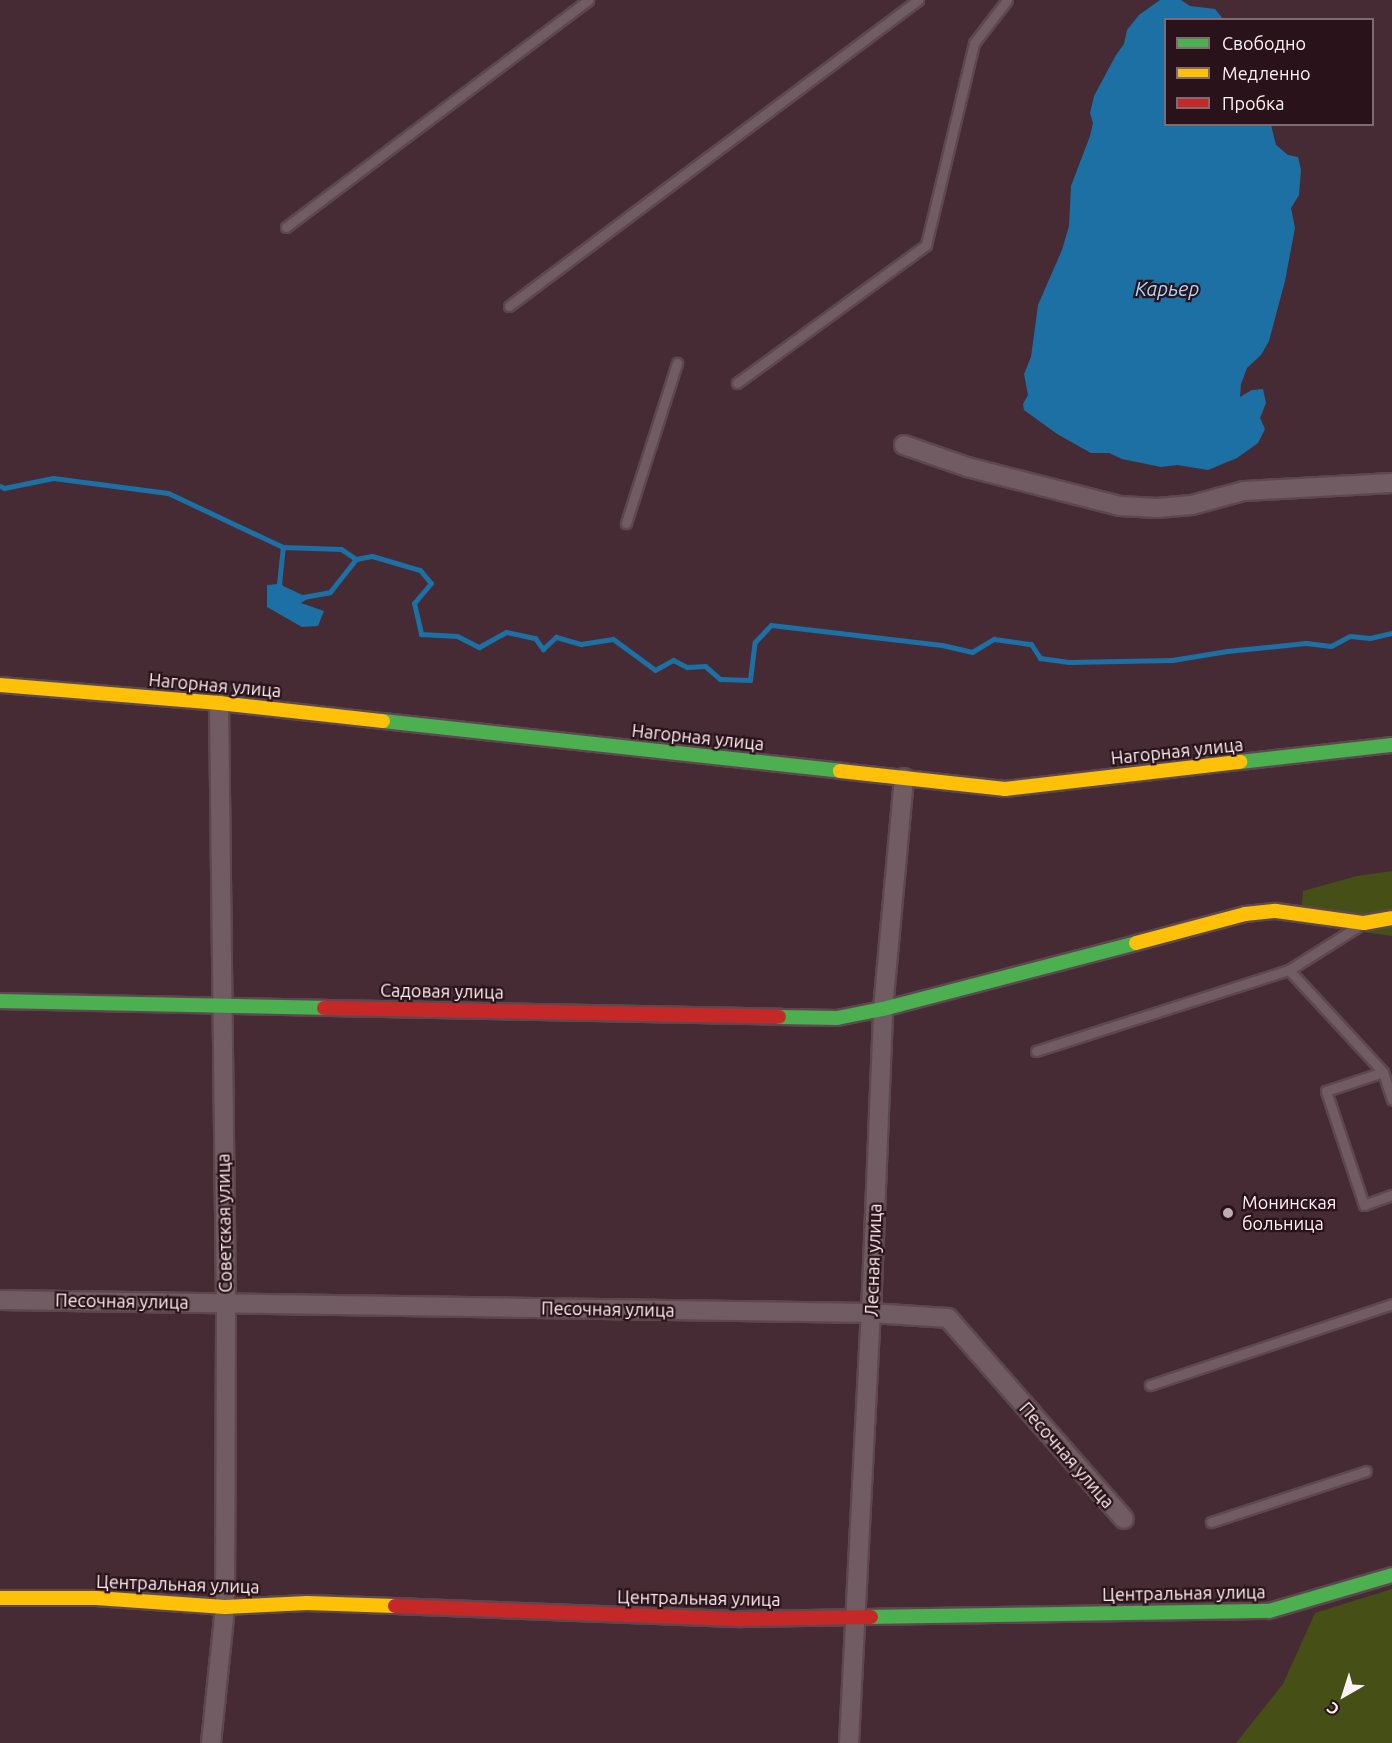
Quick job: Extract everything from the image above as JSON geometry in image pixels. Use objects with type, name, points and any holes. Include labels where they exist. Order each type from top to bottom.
[{"type":"street","points":[[904,445],[968,467],[1120,506],[1169,507],[1192,505],[1244,491],[1392,483]]},
{"type":"street","name":"Нагорная улица","points":[[0,685],[219,703],[1005,789],[1392,745]]},
{"type":"street","name":"Советская улица","points":[[210,1743],[225,1607],[226,1303],[219,703]]},
{"type":"street","name":"Лесная улица","points":[[849,1743],[871,1313],[882,1009],[904,778]]},
{"type":"street","name":"Садовая улица","points":[[0,1001],[837,1018],[882,1009],[1245,914],[1276,910],[1364,923],[1392,918]]},
{"type":"street","name":"Песочная улица","points":[[0,1300],[871,1313],[948,1318],[1124,1519]]},
{"type":"street","name":"Центральная улица","points":[[0,1598],[96,1598],[225,1607],[307,1603],[741,1619],[1269,1611],[1392,1575]]},
{"type":"lane","points":[[286,227],[588,0]]},
{"type":"lane","points":[[509,306],[918,0]]},
{"type":"lane","points":[[737,383],[926,245],[974,43],[1007,0]]},
{"type":"lane","points":[[626,524],[677,363]]},
{"type":"lane","points":[[1036,1051],[1289,970],[1364,923]]},
{"type":"lane","points":[[1289,970],[1383,1072],[1392,1100]]},
{"type":"lane","points":[[1383,1072],[1326,1091],[1364,1205],[1392,1195]]},
{"type":"lane","points":[[1150,1385],[1392,1304]]},
{"type":"lane","points":[[1211,1522],[1366,1471]]},
{"type":"green space","points":[[1392,871],[1392,936],[1300,923],[1303,891],[1357,876]]},
{"type":"green space","points":[[1392,1589],[1392,1743],[1236,1743],[1283,1684],[1315,1613]]},
{"type":"water","name":"Карьер","points":[[1160,0],[1181,0],[1190,6],[1215,9],[1222,18],[1164,18],[1164,126],[1271,126],[1276,145],[1288,155],[1298,157],[1301,170],[1299,195],[1291,208],[1295,228],[1285,281],[1269,341],[1261,355],[1247,368],[1241,384],[1240,397],[1252,390],[1263,389],[1266,403],[1260,418],[1265,429],[1258,443],[1237,458],[1208,470],[1177,465],[1161,467],[1122,459],[1109,453],[1091,453],[1057,434],[1024,410],[1023,404],[1028,395],[1024,374],[1031,357],[1038,305],[1062,250],[1069,226],[1071,186],[1090,136],[1093,123],[1090,113],[1094,96],[1124,44],[1127,30],[1139,15]]},
{"type":"water","points":[[279,584],[309,598],[301,603],[324,611],[318,626],[302,627],[267,607],[267,585]]},
{"type":"waterway","points":[[0,486],[4,488],[53,478],[168,493],[283,547],[341,549],[356,559],[372,556],[420,570],[431,583],[414,603],[421,634],[457,636],[479,647],[506,632],[535,638],[543,649],[556,637],[581,644],[613,639],[655,670],[673,660],[687,667],[705,666],[720,679],[750,680],[755,642],[771,625],[942,645],[972,652],[994,639],[1031,644],[1040,658],[1069,662],[1172,660],[1227,651],[1306,643],[1331,646],[1350,636],[1370,638],[1392,633]]},
{"type":"waterway","points":[[282,590],[279,584],[283,547]]},
{"type":"waterway","points":[[303,597],[330,592],[356,559]]},
{"type":"traffic: fast","points":[[383,721],[840,771]]},
{"type":"traffic: fast","points":[[1240,762],[1392,745]]},
{"type":"traffic: fast","points":[[779,1017],[837,1018],[883,1009],[1136,943]]},
{"type":"traffic: fast","points":[[0,1001],[324,1008]]},
{"type":"traffic: fast","points":[[871,1617],[1269,1611],[1392,1575]]},
{"type":"traffic: slow","points":[[0,685],[219,703],[383,721]]},
{"type":"traffic: slow","points":[[840,771],[1005,789],[1240,762]]},
{"type":"traffic: slow","points":[[1136,943],[1245,914],[1276,911],[1364,923],[1392,918]]},
{"type":"traffic: slow","points":[[0,1598],[96,1598],[225,1607],[307,1603],[395,1606]]},
{"type":"traffic: jam","points":[[324,1008],[779,1017]]},
{"type":"traffic: jam","points":[[395,1606],[741,1619],[871,1617]]},
{"type":"place","name":"Монинская больница","points":[[1228,1213]]}]
